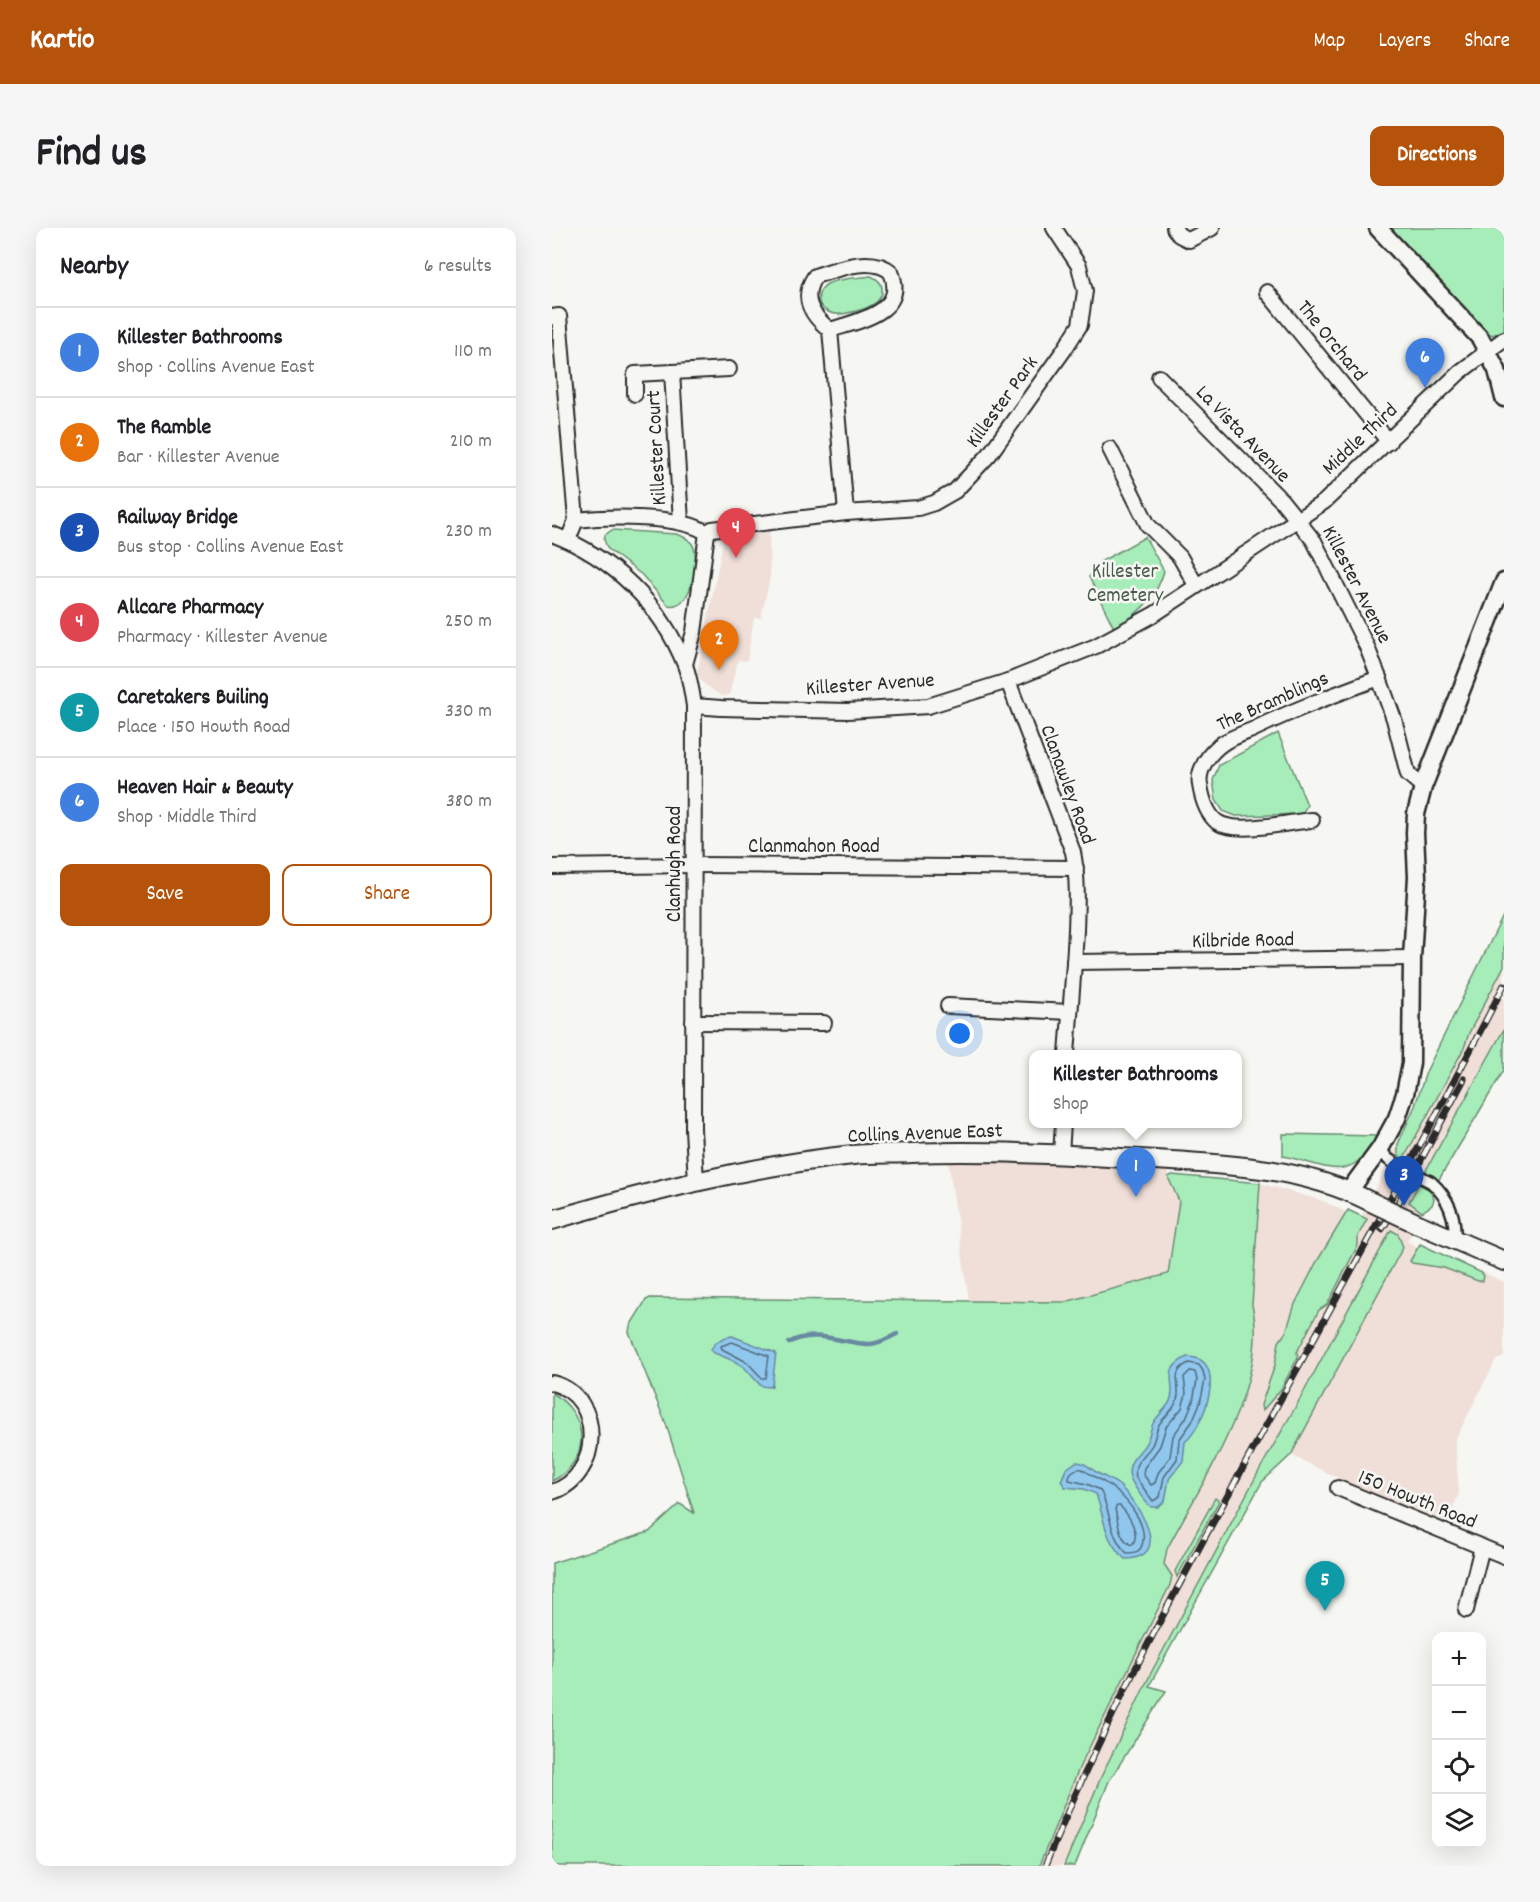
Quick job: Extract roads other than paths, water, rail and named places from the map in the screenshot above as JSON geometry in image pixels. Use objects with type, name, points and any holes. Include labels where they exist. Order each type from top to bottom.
[{"type":"main road","name":"Collins Avenue East","points":[[552,1220],[696,1181],[779,1164],[856,1155],[955,1152],[1061,1154],[1277,1170],[1315,1179],[1349,1191],[1504,1261]]},
{"type":"street","name":"Killester Park","points":[[707,534],[712,530],[846,513],[918,508],[934,503],[955,491],[989,455],[1080,325],[1085,291],[1079,266],[1054,228]]},
{"type":"street","points":[[1174,228],[1179,235],[1189,240],[1212,228]]},
{"type":"street","points":[[1378,228],[1462,317],[1488,350],[1497,370],[1504,398]]},
{"type":"street","points":[[830,330],[885,309],[895,287],[891,272],[877,264],[838,268],[815,276],[809,289],[808,299],[811,312],[830,330],[846,513]]},
{"type":"street","name":"The Orchard","points":[[1267,292],[1389,442]]},
{"type":"street","points":[[552,317],[559,316],[576,520],[568,540]]},
{"type":"street","name":"Middle Third","points":[[1298,520],[1324,502],[1460,372],[1504,339]]},
{"type":"street","name":"Killester Court","points":[[635,394],[634,374],[729,369]]},
{"type":"street","name":"Killester Court","points":[[672,372],[681,522]]},
{"type":"street","name":"La Vista Avenue","points":[[1159,376],[1298,520]]},
{"type":"street","points":[[1110,449],[1148,525],[1180,557],[1196,585]]},
{"type":"street","points":[[576,520],[596,517],[681,522],[698,527],[707,534],[694,632],[684,664]]},
{"type":"street","name":"Killester Avenue","points":[[694,706],[848,711],[928,706],[1008,681],[1096,646],[1124,632],[1298,520],[1314,541],[1367,647],[1394,719],[1408,774],[1423,787]]},
{"type":"street","points":[[552,534],[568,540],[612,566],[633,584],[655,613],[684,664],[694,706]]},
{"type":"street","points":[[1349,1191],[1380,1149],[1397,1118],[1405,1094],[1411,1063],[1412,958],[1417,877],[1416,814],[1423,787],[1504,582]]},
{"type":"street","name":"The Bramblings","points":[[1312,820],[1230,827],[1217,822],[1202,800],[1199,780],[1203,767],[1210,753],[1224,742],[1276,718],[1379,678]]},
{"type":"street","name":"Clanawley Road","points":[[1008,681],[1073,852],[1076,868],[1074,962],[1067,1050]]},
{"type":"street","name":"Clanhugh Road","points":[[694,706],[693,1129],[696,1181]]},
{"type":"street","name":"Clanmahon Road","points":[[552,867],[694,865],[1076,868]]},
{"type":"street","name":"Kilbride Road","points":[[1074,962],[1412,958]]},
{"type":"street","points":[[948,1006],[1070,1012]]},
{"type":"street","points":[[693,1022],[824,1023]]},
{"type":"street","points":[[1061,1154],[1063,1128]]},
{"type":"street","points":[[1380,1149],[1388,1159],[1431,1182],[1442,1194],[1455,1220],[1454,1240]]},
{"type":"street","points":[[552,1383],[573,1395],[585,1410],[591,1428],[591,1448],[584,1466],[572,1481],[552,1492]]},
{"type":"street","name":"150 Howth Road","points":[[1338,1488],[1504,1556]]},
{"type":"street","name":"150 Howth Road","points":[[1466,1610],[1482,1547]]},
{"type":"water","points":[[732,1336],[776,1353],[772,1386],[761,1386],[744,1367],[714,1353],[711,1349],[715,1343]]},
{"type":"water","points":[[1187,1357],[1200,1360],[1208,1368],[1209,1393],[1199,1422],[1185,1442],[1183,1461],[1169,1479],[1165,1501],[1158,1507],[1151,1507],[1134,1485],[1129,1472],[1130,1467],[1133,1459],[1147,1441],[1154,1422],[1170,1401],[1171,1372],[1179,1362]]},
{"type":"water","points":[[1076,1462],[1084,1464],[1120,1486],[1135,1505],[1143,1517],[1150,1540],[1148,1550],[1140,1556],[1125,1559],[1118,1552],[1109,1537],[1096,1494],[1084,1489],[1065,1487],[1061,1481],[1066,1469]]},
{"type":"waterway","points":[[789,1343],[798,1339],[819,1337],[873,1344],[897,1334]]},
{"type":"railway","points":[[1045,1866],[1115,1709],[1168,1606],[1504,985]]},
{"type":"railway","points":[[1382,1229],[1395,1209],[1464,1079]]},
{"type":"place","name":"Heaven Hair & Beauty","points":[[1425,388]]},
{"type":"place","name":"Allcare Pharmacy","points":[[736,558]]},
{"type":"place","name":"The Ramble","points":[[719,670]]},
{"type":"place","name":"Killester Bathrooms","points":[[1136,1197]]},
{"type":"place","name":"Railway Bridge","points":[[1404,1206]]},
{"type":"place","name":"Caretakers Builing","points":[[1325,1611]]},
{"type":"park label","name":"Killester Cemetery","points":[[1125,582]]}]
